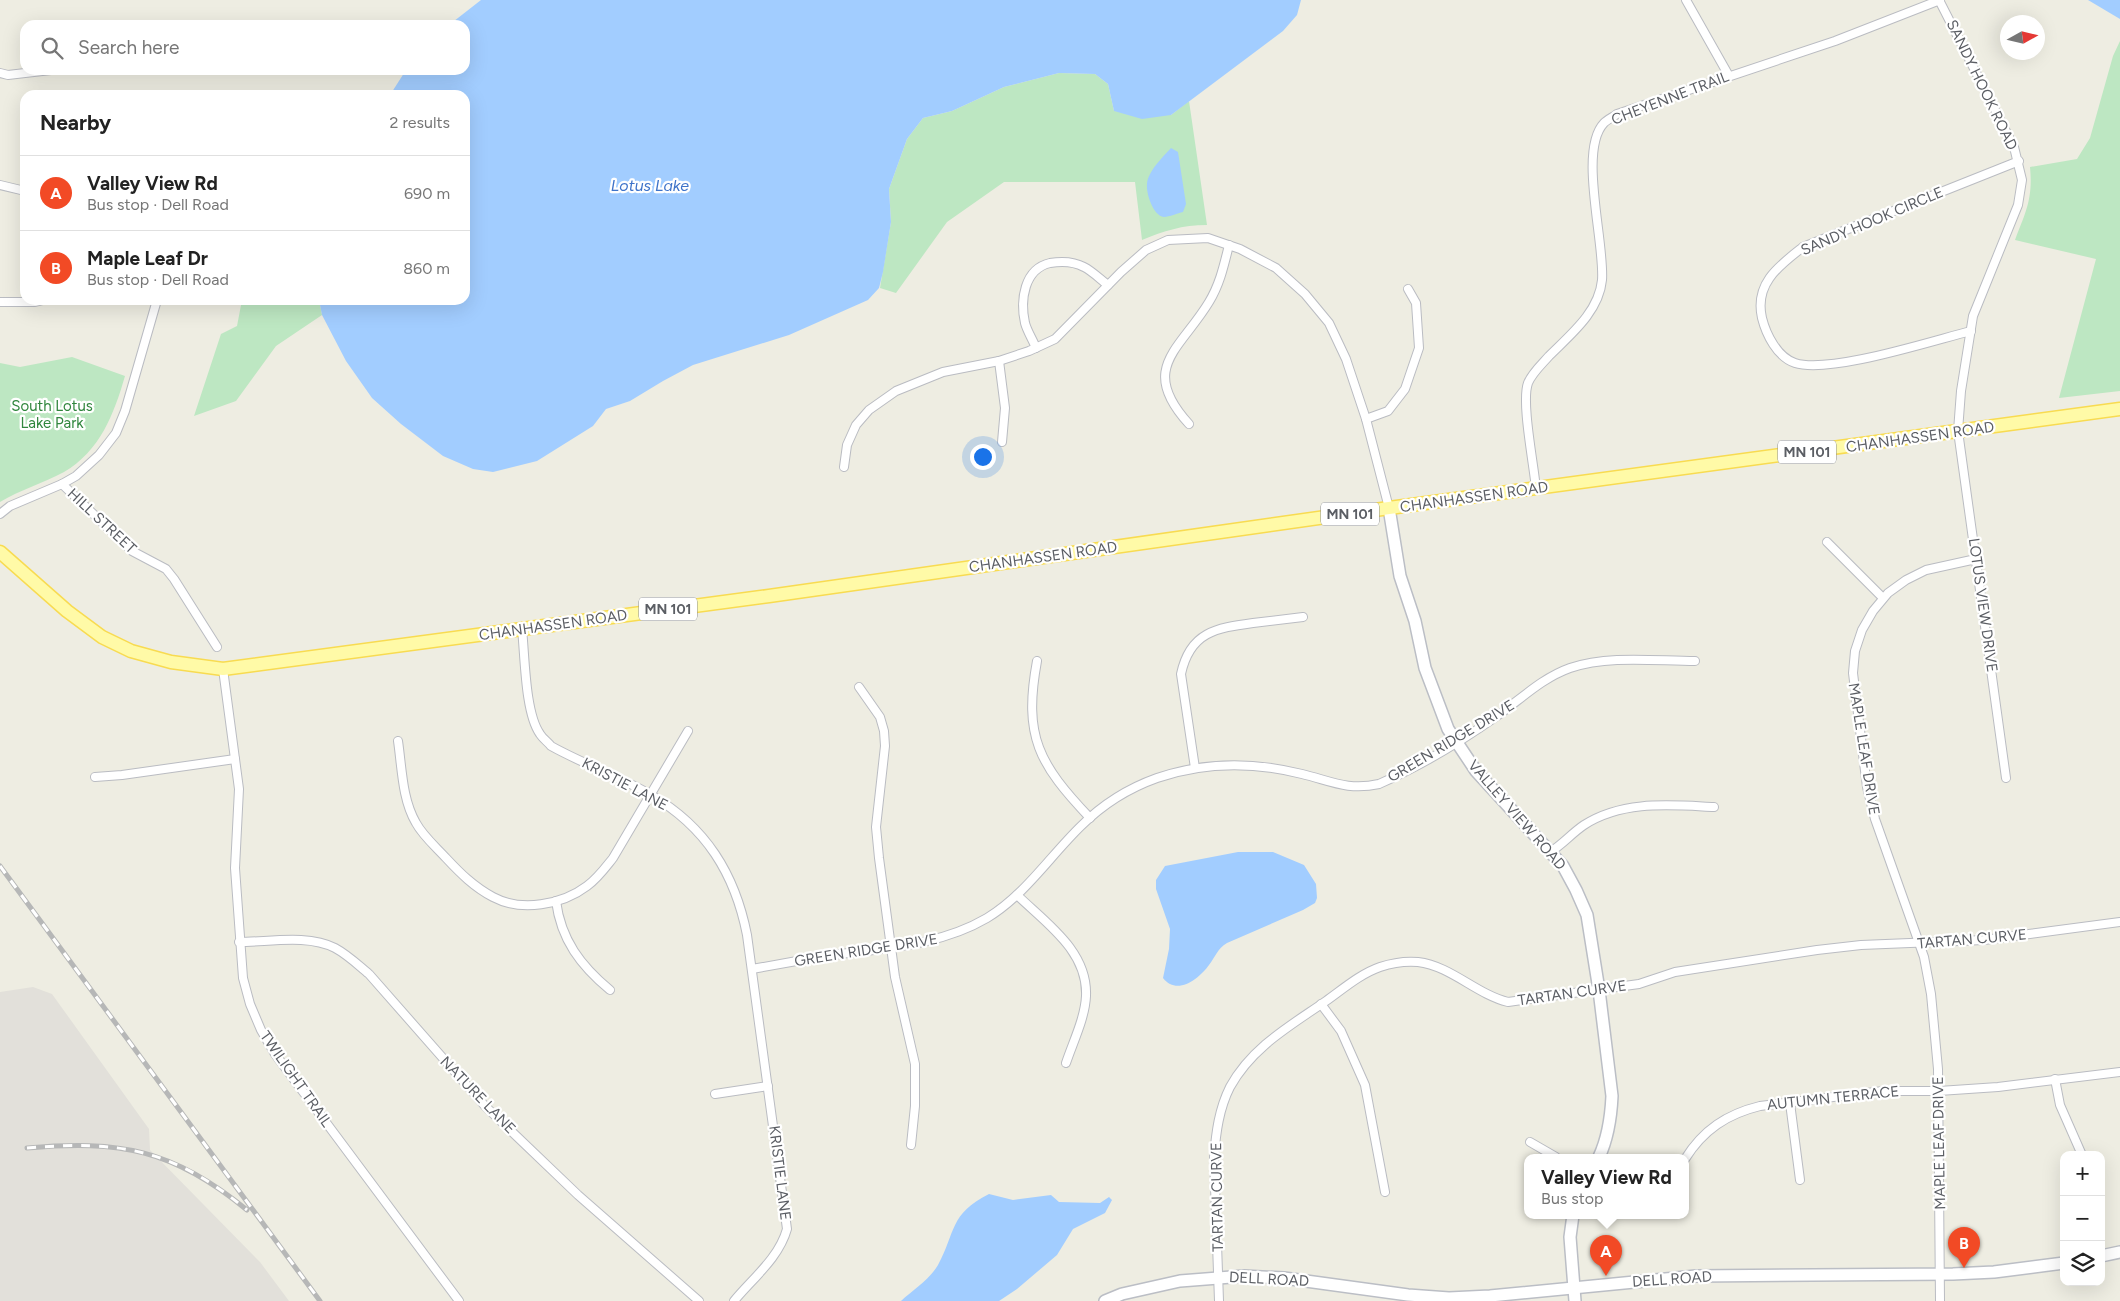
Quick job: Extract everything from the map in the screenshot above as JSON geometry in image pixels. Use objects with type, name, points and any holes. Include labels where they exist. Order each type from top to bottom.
[{"type":"main road","name":"CHANHASSEN ROAD","points":[[0,552],[67,611],[102,637],[131,651],[171,662],[223,669],[2120,409]]},
{"type":"street","points":[[1686,0],[1729,76]]},
{"type":"street","name":"CHEYENNE TRAIL","points":[[1536,489],[1527,412],[1526,393],[1528,382],[1541,365],[1587,317],[1596,302],[1602,280],[1593,181],[1593,153],[1603,123],[1617,114],[1835,41],[1940,0]]},
{"type":"street","name":"SANDY HOOK ROAD","points":[[1940,0],[2014,147],[2019,161],[2022,180],[2018,205],[1973,316],[1961,390],[1958,432]]},
{"type":"street","points":[[0,73],[8,75],[20,74]]},
{"type":"street","name":"SANDY HOOK CIRCLE","points":[[1970,331],[1854,361],[1820,365],[1798,364],[1792,362],[1777,349],[1766,331],[1761,311],[1764,286],[1776,268],[1803,246],[2019,161]]},
{"type":"street","points":[[0,185],[20,190]]},
{"type":"street","points":[[844,467],[846,445],[856,425],[869,410],[896,391],[943,372],[999,361],[1055,339],[1146,250],[1168,240],[1208,238],[1229,245],[1276,268],[1306,294],[1330,323],[1346,359],[1366,420],[1390,508]]},
{"type":"street","points":[[1189,424],[1178,412],[1167,391],[1165,368],[1169,356],[1196,323],[1221,280],[1229,245]]},
{"type":"street","points":[[1036,348],[1025,323],[1024,289],[1028,279],[1040,265],[1060,261],[1074,262],[1085,267],[1108,286]]},
{"type":"street","points":[[1366,420],[1388,411],[1405,389],[1419,348],[1416,303],[1408,289]]},
{"type":"street","points":[[0,302],[20,302]]},
{"type":"street","points":[[0,514],[10,506],[76,476],[99,455],[116,434],[125,411],[156,305]]},
{"type":"street","points":[[999,361],[1005,408],[1002,442]]},
{"type":"street","name":"LOTUS VIEW DRIVE","points":[[1958,432],[2006,778]]},
{"type":"street","name":"HILL STREET","points":[[62,484],[132,551],[166,569],[217,647]]},
{"type":"street","name":"VALLEY VIEW ROAD","points":[[1390,508],[1400,576],[1415,621],[1425,668],[1448,728],[1476,771],[1562,866],[1576,890],[1587,915],[1612,1096],[1612,1113],[1608,1134],[1600,1154]]},
{"type":"street","points":[[1826,542],[1883,598]]},
{"type":"street","name":"MAPLE LEAF DRIVE","points":[[1940,1301],[1939,1091],[1936,1031],[1931,994],[1924,958],[1875,819],[1867,787],[1854,696],[1853,673],[1855,651],[1862,630],[1883,598],[1906,580],[1926,570],[1976,559]]},
{"type":"street","points":[[1195,768],[1182,674],[1184,661],[1191,648],[1213,630],[1303,617]]},
{"type":"street","name":"KRISTIE LANE","points":[[522,629],[530,703],[533,719],[540,734],[551,746],[650,794],[682,816],[702,836],[718,857],[732,882],[742,907],[787,1229],[784,1242],[777,1252],[734,1301]]},
{"type":"street","name":"GREEN RIDGE DRIVE","points":[[752,969],[819,957],[890,948],[943,938],[958,932],[987,917],[1017,895],[1090,818],[1123,793],[1155,779],[1195,768],[1242,765],[1273,768],[1303,774],[1332,784],[1364,788],[1393,778],[1496,717],[1550,677],[1571,668],[1614,661],[1695,661]]},
{"type":"street","points":[[1037,662],[1031,707],[1034,731],[1041,753],[1052,774],[1090,818]]},
{"type":"street","name":"TWILIGHT TRAIL","points":[[223,669],[239,789],[235,868],[239,942],[250,1004],[261,1030],[275,1054],[459,1301]]},
{"type":"street","points":[[859,687],[880,717],[884,731],[876,827],[890,948],[899,998],[915,1064],[916,1106],[911,1145]]},
{"type":"street","points":[[398,741],[405,796],[416,824],[462,875],[477,888],[494,898],[532,905],[556,901],[570,896],[587,887],[601,874],[688,731]]},
{"type":"street","points":[[95,777],[235,759]]},
{"type":"street","points":[[1550,852],[1584,825],[1603,815],[1623,809],[1644,805],[1714,807]]},
{"type":"street","points":[[1017,895],[1071,948],[1080,963],[1086,996],[1066,1062]]},
{"type":"street","points":[[556,901],[562,931],[571,948],[582,964],[610,990]]},
{"type":"street","name":"TARTAN CURVE","points":[[1219,1301],[1214,1157],[1221,1109],[1231,1086],[1260,1048],[1278,1033],[1362,976],[1380,967],[1399,962],[1419,962],[1438,968],[1492,998],[1508,1002],[1639,984],[1675,972],[1808,951],[1862,945],[1984,940],[2120,922]]},
{"type":"street","name":"NATURE LANE","points":[[239,942],[305,941],[334,948],[353,959],[369,974],[485,1106],[578,1194],[699,1301]]},
{"type":"street","points":[[1322,1004],[1341,1031],[1365,1085],[1385,1192]]},
{"type":"street","name":"AUTUMN TERRACE","points":[[1688,1154],[1707,1131],[1723,1120],[1741,1111],[1760,1106],[1883,1091],[1939,1091],[1998,1087],[2120,1072]]},
{"type":"street","points":[[2054,1079],[2060,1105],[2080,1151]]},
{"type":"street","points":[[715,1094],[768,1086]]},
{"type":"street","points":[[1790,1103],[1800,1180]]},
{"type":"street","points":[[1530,1142],[1551,1154]]},
{"type":"street","points":[[1572,1219],[1570,1237],[1575,1301]]},
{"type":"street","points":[[2105,1255],[2120,1252]]},
{"type":"street","name":"DELL ROAD","points":[[1105,1301],[1159,1285],[1196,1278],[1244,1276],[1284,1278],[1408,1295],[1449,1298],[1490,1296],[1696,1276],[1940,1274],[1994,1272],[2060,1264]]},
{"type":"shaded area","points":[[33,987],[52,994],[149,1129],[150,1150],[260,1262],[289,1301],[0,1301],[0,992]]},
{"type":"green space","points":[[2120,41],[2120,391],[2059,398],[2096,259],[2015,240],[2029,197],[2030,167],[2077,159],[2090,138],[2113,56]]},
{"type":"green space","points":[[1059,73],[1095,74],[1108,84],[1114,111],[1171,115],[1189,101],[1207,225],[1173,229],[1142,240],[1135,182],[1004,182],[947,222],[896,293],[880,288],[891,222],[889,189],[907,139],[923,118],[952,111],[1004,87]]},
{"type":"green space","points":[[241,305],[320,305],[322,315],[276,346],[236,401],[194,416],[221,334],[237,326]]},
{"type":"green space","name":"South Lotus Lake Park","points":[[72,357],[125,376],[110,418],[96,442],[77,463],[64,472],[0,502],[0,363],[20,367]]},
{"type":"water","name":"Lotus Lake","points":[[481,0],[1301,0],[1297,15],[1283,31],[1171,115],[1142,119],[1114,111],[1108,84],[1095,74],[1059,73],[1004,87],[952,111],[923,118],[907,139],[889,189],[891,222],[883,272],[879,288],[868,300],[789,335],[693,365],[630,401],[606,409],[593,426],[537,461],[493,472],[473,469],[443,456],[401,424],[372,398],[346,361],[322,315],[320,305],[470,305],[470,90],[393,90],[403,75],[470,75],[470,20],[455,20]]},
{"type":"water","points":[[2088,0],[2120,0],[2120,19]]},
{"type":"water","points":[[1171,148],[1178,152],[1186,204],[1183,212],[1164,217],[1160,216],[1154,208],[1149,198],[1147,184],[1153,169]]},
{"type":"water","points":[[1238,852],[1273,852],[1304,865],[1316,884],[1317,898],[1315,903],[1227,943],[1219,950],[1205,970],[1194,980],[1188,984],[1175,986],[1163,978],[1169,949],[1170,929],[1156,889],[1156,880],[1165,866]]},
{"type":"water","points":[[989,1194],[1013,1200],[1051,1195],[1059,1202],[1100,1203],[1109,1197],[1112,1200],[1105,1213],[1073,1229],[1057,1255],[1017,1289],[999,1301],[901,1301],[935,1270],[960,1217],[976,1201]]},
{"type":"railway","points":[[0,866],[320,1301]]},
{"type":"railway","points":[[27,1148],[90,1146],[118,1148],[144,1153],[169,1161],[194,1173],[220,1189],[247,1210]]},
{"type":"place","name":"Maple Leaf Dr","points":[[1964,1268]]},
{"type":"place","name":"Valley View Rd","points":[[1606,1276]]}]
